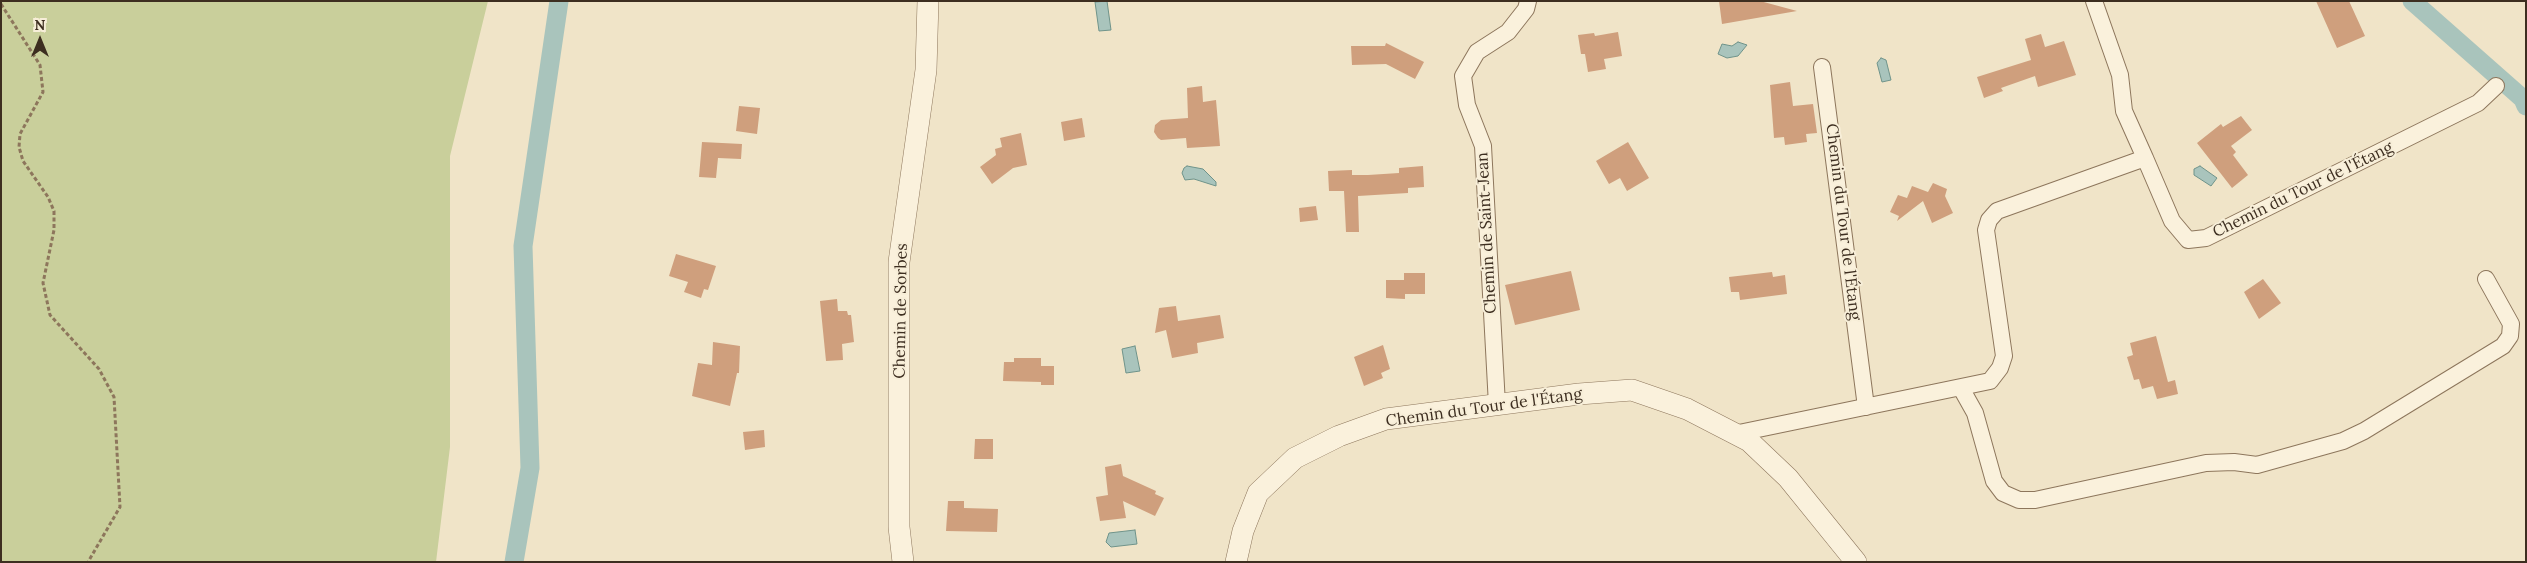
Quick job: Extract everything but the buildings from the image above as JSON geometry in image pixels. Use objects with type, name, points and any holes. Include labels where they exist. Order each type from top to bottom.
[{"type":"street","name":"Chemin de Sorbes","points":[[903,562],[899,527],[899,262],[926,70],[928,1]]},
{"type":"street","name":"Chemin de Saint-Jean","points":[[1497,405],[1482,146],[1467,105],[1463,76],[1477,52],[1508,32],[1526,9],[1528,1]]},
{"type":"street","name":"Chemin du Tour de l'Étang","points":[[2094,1],[2120,75],[2124,111],[2172,221],[2188,240],[2206,238],[2478,103],[2489,96],[2496,86]]},
{"type":"street","name":"Chemin du Tour de l'Étang","points":[[1822,67],[1866,407]]},
{"type":"street","points":[[1734,434],[1990,381],[2000,368],[2004,356],[1986,230],[1989,220],[1997,211],[2144,158]]},
{"type":"street","points":[[1961,388],[1975,413],[1994,480],[2002,494],[2018,500],[2035,500],[2206,463],[2234,462],[2257,465],[2343,441],[2364,431],[2503,346],[2510,336],[2511,324],[2486,280]]},
{"type":"street","name":"Chemin du Tour de l'Étang","points":[[1236,562],[1243,531],[1258,493],[1295,458],[1339,436],[1386,420],[1579,394],[1632,390],[1687,409],[1749,442],[1788,478],[1856,562]]},
{"type":"path","points":[[1,4],[40,65],[43,92],[20,134],[19,147],[23,162],[48,197],[54,211],[54,230],[43,283],[50,315],[99,369],[114,397],[120,507],[112,525],[92,552],[88,562]]},
{"type":"green space","points":[[1,1],[488,1],[450,156],[450,447],[436,562],[1,562]]},
{"type":"water","points":[[1107,1],[1111,30],[1099,31],[1095,2]]},
{"type":"water","points":[[1738,42],[1747,45],[1738,56],[1727,58],[1718,54],[1722,44],[1732,46]]},
{"type":"water","points":[[1881,58],[1886,60],[1891,80],[1882,82],[1877,63]]},
{"type":"water","points":[[1187,166],[1203,169],[1216,182],[1216,186],[1194,179],[1185,180],[1182,173]]},
{"type":"water","points":[[2200,166],[2217,178],[2211,186],[2194,175],[2194,169]]},
{"type":"water","points":[[1135,346],[1140,371],[1126,373],[1122,349]]},
{"type":"water","points":[[1135,530],[1137,544],[1111,547],[1106,542],[1109,533]]},
{"type":"waterway","points":[[514,562],[530,468],[523,246],[559,1]]},
{"type":"waterway","points":[[2412,1],[2523,99],[2526,106]]}]
